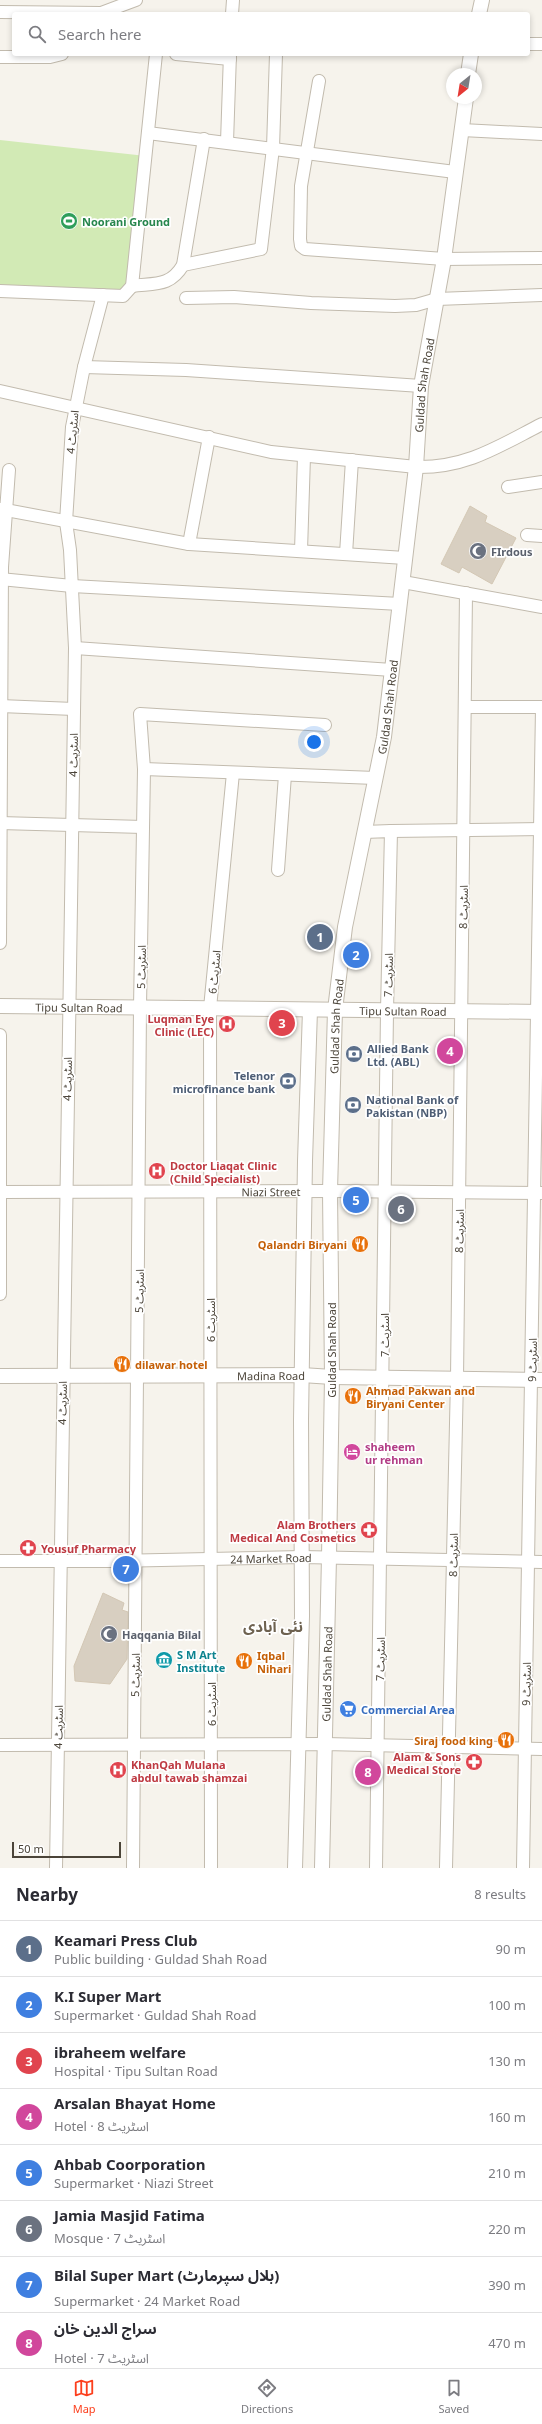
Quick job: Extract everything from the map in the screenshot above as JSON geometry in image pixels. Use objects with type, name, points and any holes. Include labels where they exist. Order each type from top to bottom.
[{"type":"street","points":[[102,12],[108,4],[136,0]]},
{"type":"street","points":[[232,12],[233,0]]},
{"type":"street","points":[[479,12],[482,0]]},
{"type":"street","points":[[0,12],[12,12]]},
{"type":"street","points":[[530,44],[542,44]]},
{"type":"street","points":[[0,57],[54,56]]},
{"type":"street","points":[[0,291],[123,296],[132,286],[156,56]]},
{"type":"street","points":[[227,142],[230,56]]},
{"type":"street","points":[[183,265],[260,249],[273,148],[276,56]]},
{"type":"street","points":[[469,68],[471,56]]},
{"type":"street","points":[[319,81],[308,153],[301,186],[301,246],[305,249],[444,260],[542,258]]},
{"type":"street","name":"Guldad Shah Road","points":[[322,1868],[332,1377],[330,1191],[335,1010],[345,927],[384,737],[416,467],[421,386],[444,260],[465,104]]},
{"type":"street","points":[[462,130],[542,134]]},
{"type":"street","points":[[148,133],[456,172]]},
{"type":"street","points":[[132,286],[169,282],[177,276],[183,265],[204,140]]},
{"type":"street","name":"اسٹریٹ 4","points":[[56,1868],[65,1192],[75,648],[70,550],[66,522],[75,406],[103,295]]},
{"type":"street","points":[[186,298],[234,297],[311,303],[395,306],[416,305],[437,299],[542,295]]},
{"type":"street","points":[[84,367],[186,370],[421,386]]},
{"type":"street","points":[[0,391],[75,406],[272,452],[416,467],[432,467],[468,461],[542,424]]},
{"type":"street","points":[[189,544],[209,437]]},
{"type":"street","points":[[301,551],[304,456]]},
{"type":"street","points":[[346,554],[352,460]]},
{"type":"street","points":[[0,943],[1,579],[3,509],[9,470]]},
{"type":"street","points":[[508,487],[542,482]]},
{"type":"street","points":[[3,509],[189,544],[406,558]]},
{"type":"street","points":[[527,535],[542,536]]},
{"type":"street","points":[[1,579],[72,586],[400,604]]},
{"type":"street","points":[[403,582],[542,607]]},
{"type":"street","name":"اسٹریٹ 8","points":[[446,1868],[453,1560],[462,1012],[466,593]]},
{"type":"street","points":[[75,648],[392,670]]},
{"type":"street","points":[[1,706],[74,709]]},
{"type":"street","points":[[465,707],[542,708]]},
{"type":"street","name":"اسٹریٹ 9","points":[[523,1868],[528,1562],[537,1380],[542,708]]},
{"type":"street","name":"اسٹریٹ 5","points":[[133,1868],[140,1007],[144,769],[140,714],[325,725]]},
{"type":"street","points":[[144,769],[375,778]]},
{"type":"street","name":"اسٹریٹ 6","points":[[211,1868],[210,1008],[233,773]]},
{"type":"street","points":[[278,870],[285,775]]},
{"type":"street","points":[[0,823],[143,827]]},
{"type":"street","points":[[364,832],[391,830],[541,829]]},
{"type":"street","name":"اسٹریٹ 7","points":[[376,1868],[384,1378],[387,1010],[391,830]]},
{"type":"street","name":"Tipu Sultan Road","points":[[0,1006],[539,1012]]},
{"type":"street","points":[[295,1868],[302,1557],[304,1192],[310,1010]]},
{"type":"street","points":[[0,1035],[0,1294]]},
{"type":"street","name":"Niazi Street","points":[[1,1192],[330,1191],[538,1193]]},
{"type":"street","name":"Madina Road","points":[[0,1376],[302,1375],[332,1377],[537,1380]]},
{"type":"street","name":"24 Market Road","points":[[0,1561],[136,1561],[329,1557],[542,1562]]},
{"type":"street","points":[[0,1745],[324,1744],[542,1749]]},
{"type":"green space","name":"Noorani Ground","points":[[0,140],[146,156],[132,286],[123,296],[0,291]]},
{"type":"building","name":"FIrdous","points":[[470,506],[487,516],[485,522],[516,538],[492,584],[462,567],[459,573],[441,564]]},
{"type":"building","name":"Haqqania Bilal","points":[[103,1593],[124,1603],[122,1610],[128,1612],[127,1659],[110,1684],[75,1681],[74,1666]]},
{"type":"place","name":"Noorani Ground","points":[[69,221]]},
{"type":"place","name":"FIrdous","points":[[478,551]]},
{"type":"place","name":"Keamari Press Club","points":[[320,937]]},
{"type":"place","name":"K.I Super Mart","points":[[356,955]]},
{"type":"place","name":"ibraheem welfare","points":[[282,1023]]},
{"type":"place","name":"Luqman Eye Clinic (LEC)","points":[[227,1024]]},
{"type":"place","name":"Arsalan Bhayat Home","points":[[450,1051]]},
{"type":"place","name":"Allied Bank Ltd. (ABL)","points":[[354,1054]]},
{"type":"place","name":"Telenor microfinance bank","points":[[288,1081]]},
{"type":"place","name":"National Bank of Pakistan (NBP)","points":[[353,1105]]},
{"type":"place","name":"Doctor Liaqat Clinic (Child Specialist)","points":[[157,1171]]},
{"type":"place","name":"Ahbab Coorporation","points":[[356,1200]]},
{"type":"place","name":"Jamia Masjid Fatima","points":[[401,1209]]},
{"type":"place","name":"Qalandri Biryani","points":[[360,1244]]},
{"type":"place","name":"dilawar hotel","points":[[122,1364]]},
{"type":"place","name":"Ahmad Pakwan and Biryani Center","points":[[353,1396]]},
{"type":"place","name":"shaheem ur rehman","points":[[352,1452]]},
{"type":"place","name":"Alam Brothers Medical And Cosmetics","points":[[369,1530]]},
{"type":"place","name":"Yousuf Pharmacy","points":[[28,1548]]},
{"type":"place","name":"Bilal Super Mart (بلال سپرمارٹ)","points":[[126,1569]]},
{"type":"place","name":"Haqqania Bilal","points":[[109,1634]]},
{"type":"place","name":"S M Art Institute","points":[[164,1660]]},
{"type":"place","name":"Iqbal Nihari","points":[[244,1661]]},
{"type":"place","name":"Commercial Area","points":[[348,1709]]},
{"type":"place","name":"Siraj food king","points":[[506,1740]]},
{"type":"place","name":"Alam & Sons Medical Store","points":[[474,1762]]},
{"type":"place","name":"KhanQah Mulana abdul tawab shamzai","points":[[118,1770]]},
{"type":"place","name":"سراج الدین خان","points":[[368,1772]]},
{"type":"district","name":"نئی آبادی","points":[[273,1626]]}]
